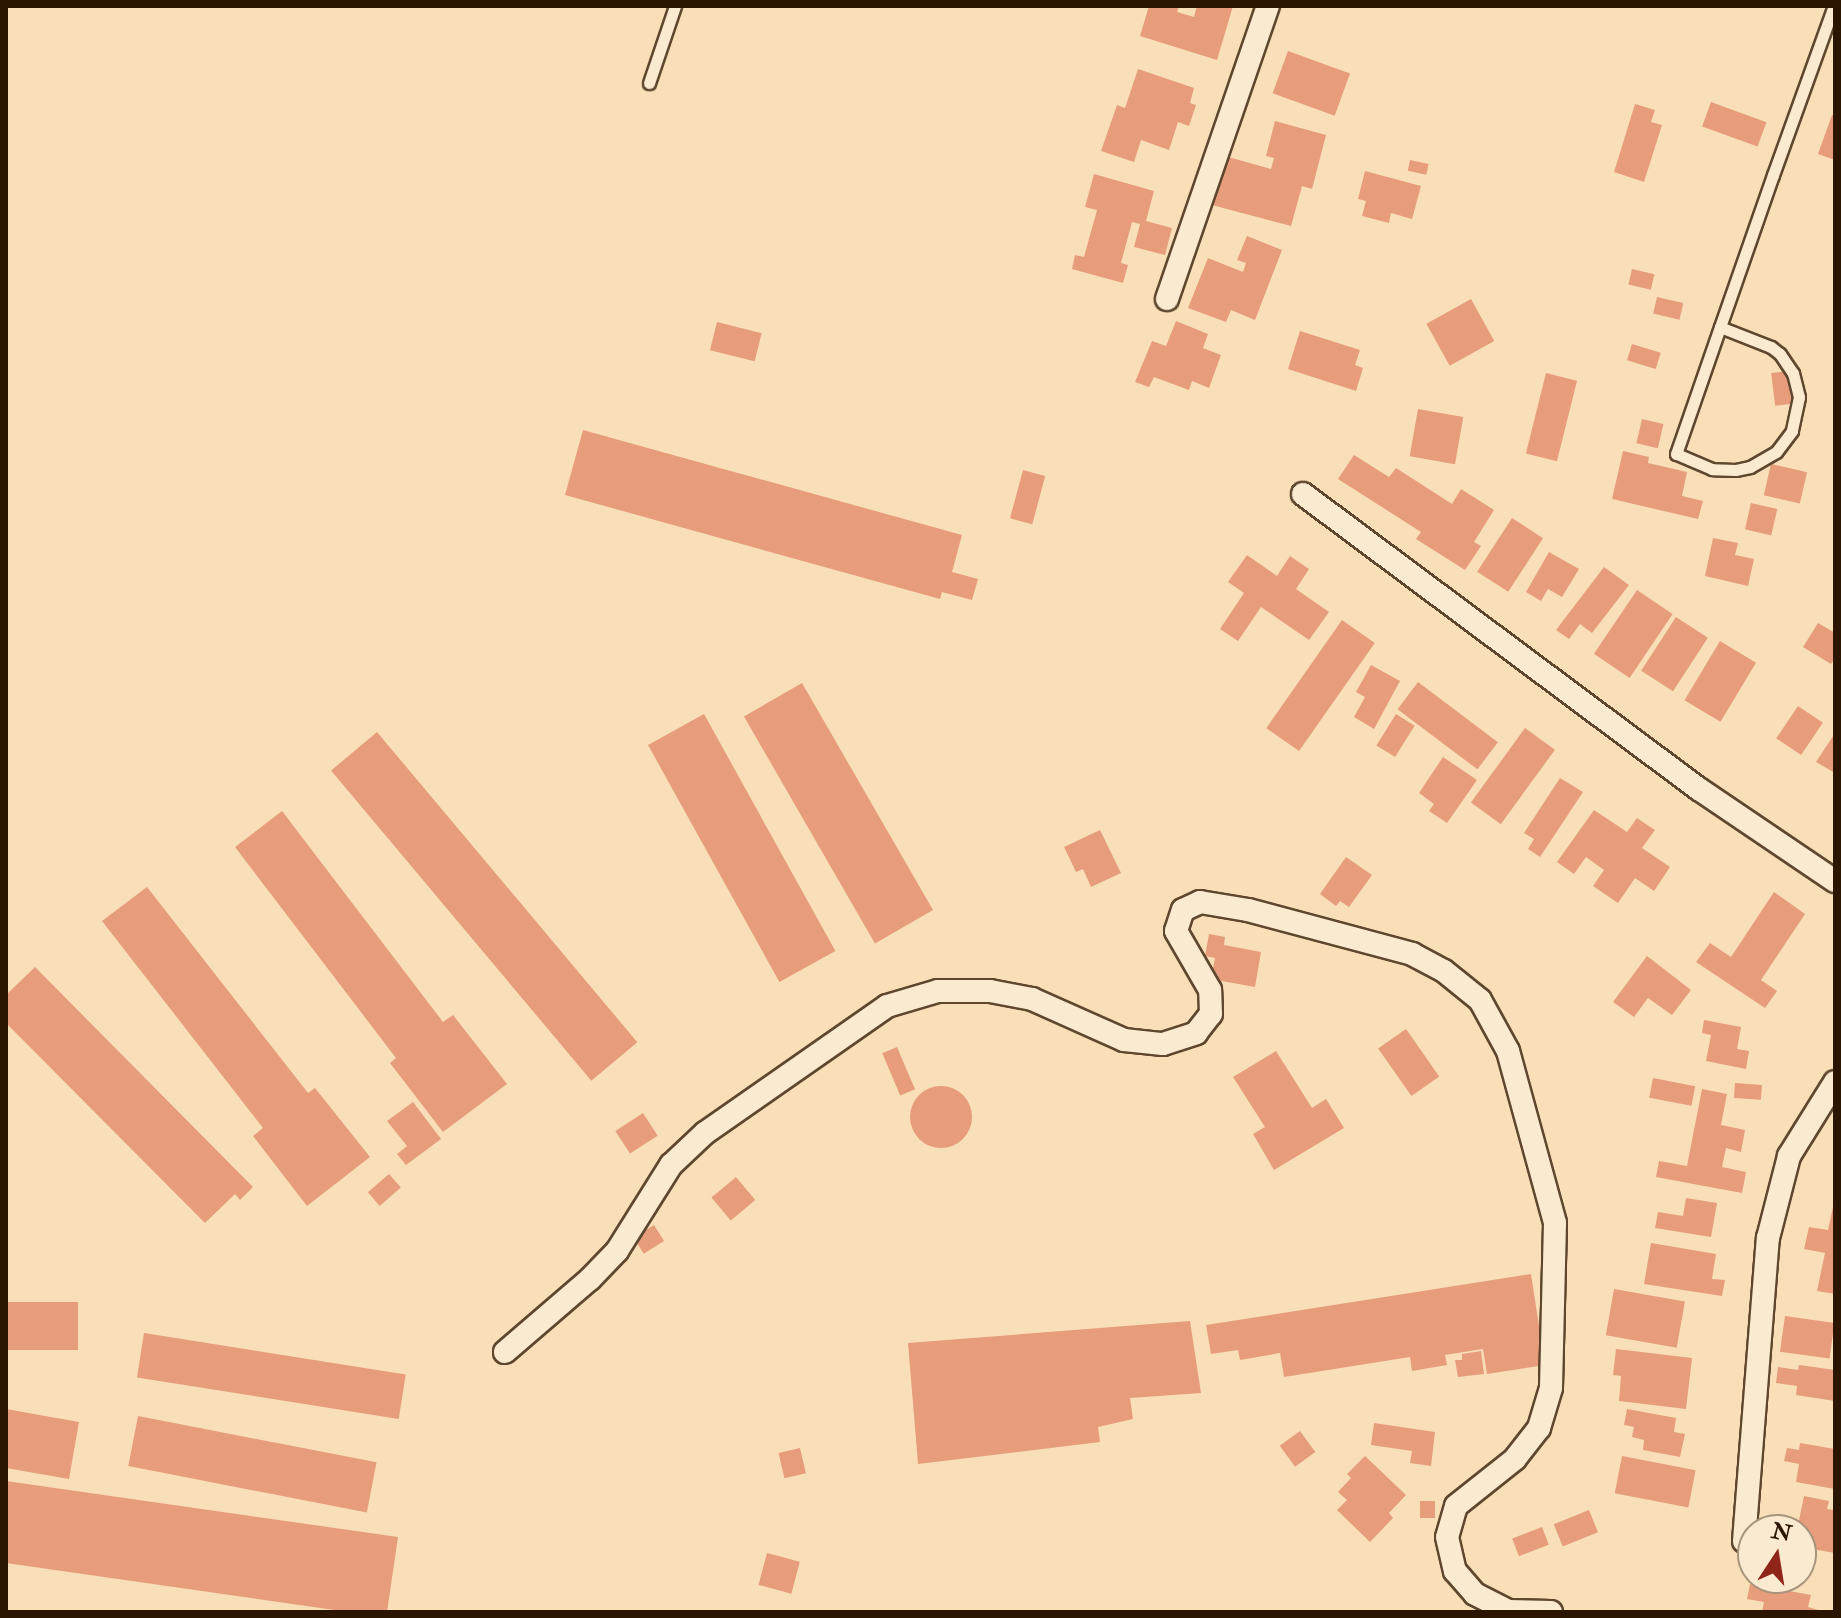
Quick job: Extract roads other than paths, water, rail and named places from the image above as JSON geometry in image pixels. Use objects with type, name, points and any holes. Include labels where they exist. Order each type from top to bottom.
[{"type":"street","points":[[1167,299],[1268,6]]},
{"type":"street","points":[[1303,494],[1699,789],[1835,881]]},
{"type":"street","points":[[505,1352],[590,1279],[617,1251],[671,1165],[705,1133],[887,1006],[938,991],[990,991],[1032,999],[1124,1040],[1163,1044],[1196,1033],[1211,1014],[1210,990],[1176,931],[1183,910],[1200,902],[1248,910],[1412,954],[1444,971],[1480,1000],[1508,1051],[1555,1223],[1551,1388],[1539,1428],[1515,1459],[1456,1506],[1447,1537],[1455,1571],[1475,1594],[1508,1611],[1551,1612]]},
{"type":"street","points":[[1746,1514],[1768,1238],[1789,1156],[1835,1082]]},
{"type":"lane","points":[[649,83],[675,6]]},
{"type":"lane","points":[[1720,327],[1771,347],[1780,354],[1793,373],[1799,397],[1792,431],[1776,452],[1750,467],[1736,470],[1712,469],[1676,454],[1720,327],[1834,6]]}]
